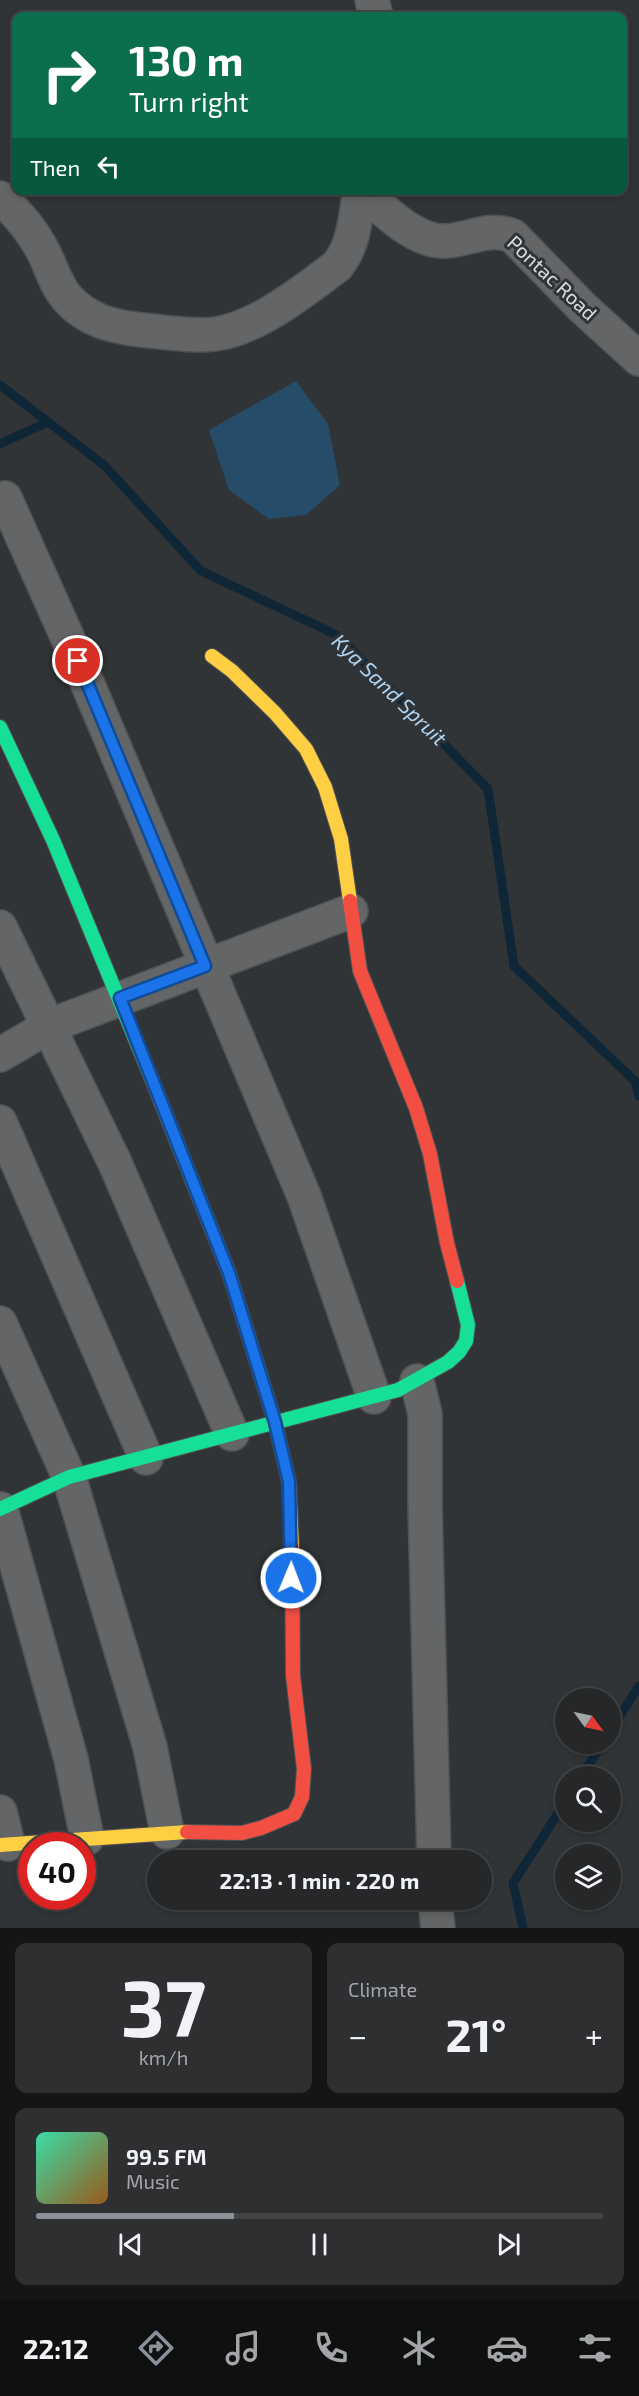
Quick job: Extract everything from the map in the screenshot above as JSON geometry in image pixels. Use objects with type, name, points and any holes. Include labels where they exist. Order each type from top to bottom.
[{"type":"street","points":[[0,198],[33,234],[68,299],[85,313],[100,322],[121,327],[204,334],[225,332],[259,318],[337,266],[346,255],[350,245],[359,195]]},
{"type":"street","name":"Pontac Road","points":[[366,195],[410,230],[427,238],[445,242],[492,232],[504,232],[513,236],[576,301],[639,359]]},
{"type":"street","points":[[5,498],[78,661],[303,1196],[374,1397]]},
{"type":"street","points":[[86,1832],[71,1759],[1,1509],[69,1478],[398,1390],[448,1362],[459,1352],[466,1341],[468,1325],[447,1243],[430,1154],[416,1108],[360,971],[341,839],[325,788],[306,749],[275,713],[232,671],[212,656]]},
{"type":"street","points":[[0,726],[53,840],[120,998],[229,1273],[275,1422],[289,1482],[292,1514],[293,1676],[303,1769],[302,1797],[294,1814],[261,1828],[242,1833],[167,1832],[96,1837]]},
{"type":"street","points":[[0,1055],[48,1026],[351,911]]},
{"type":"street","points":[[0,927],[115,1163],[232,1434]]},
{"type":"street","points":[[0,1122],[146,1458]]},
{"type":"street","points":[[0,1323],[69,1478],[150,1747],[167,1832]]},
{"type":"street","points":[[417,1381],[425,1414],[425,1504],[434,1850]]},
{"type":"street","points":[[0,1812],[4,1844]]},
{"type":"street","points":[[436,1910],[438,1928]]},
{"type":"shaded area","points":[[296,381],[328,424],[340,485],[306,515],[269,519],[229,490],[209,430]]},
{"type":"waterway","name":"Kya Sand Spruit","points":[[0,385],[104,465],[201,571],[337,635],[488,789],[514,966],[635,1081],[639,1096]]},
{"type":"waterway","points":[[0,444],[48,422]]},
{"type":"waterway","name":"Kya Sand Spruit","points":[[621,1714],[639,1686]]},
{"type":"waterway","name":"Kya Sand Spruit","points":[[588,1766],[596,1754]]},
{"type":"waterway","name":"Kya Sand Spruit","points":[[523,1928],[513,1883],[555,1818]]},
{"type":"traffic: fast","points":[[0,727],[53,840],[153,1082]]},
{"type":"traffic: fast","points":[[0,1509],[69,1477],[398,1390],[448,1362],[459,1352],[466,1341],[468,1325],[457,1281]]},
{"type":"traffic: slow","points":[[212,656],[232,671],[275,713],[306,749],[325,787],[341,839],[350,901]]},
{"type":"traffic: slow","points":[[153,1082],[229,1273],[275,1422],[289,1482],[292,1548]]},
{"type":"traffic: slow","points":[[0,1845],[187,1832]]},
{"type":"traffic: jam","points":[[350,901],[360,971],[416,1108],[430,1154],[447,1243],[457,1281]]},
{"type":"traffic: jam","points":[[187,1832],[242,1833],[261,1828],[294,1814],[302,1797],[304,1769],[293,1676],[292,1548]]},
{"type":"route","points":[[78,661],[205,966],[120,998],[229,1273],[275,1422],[289,1482],[292,1514],[291,1578]]}]
